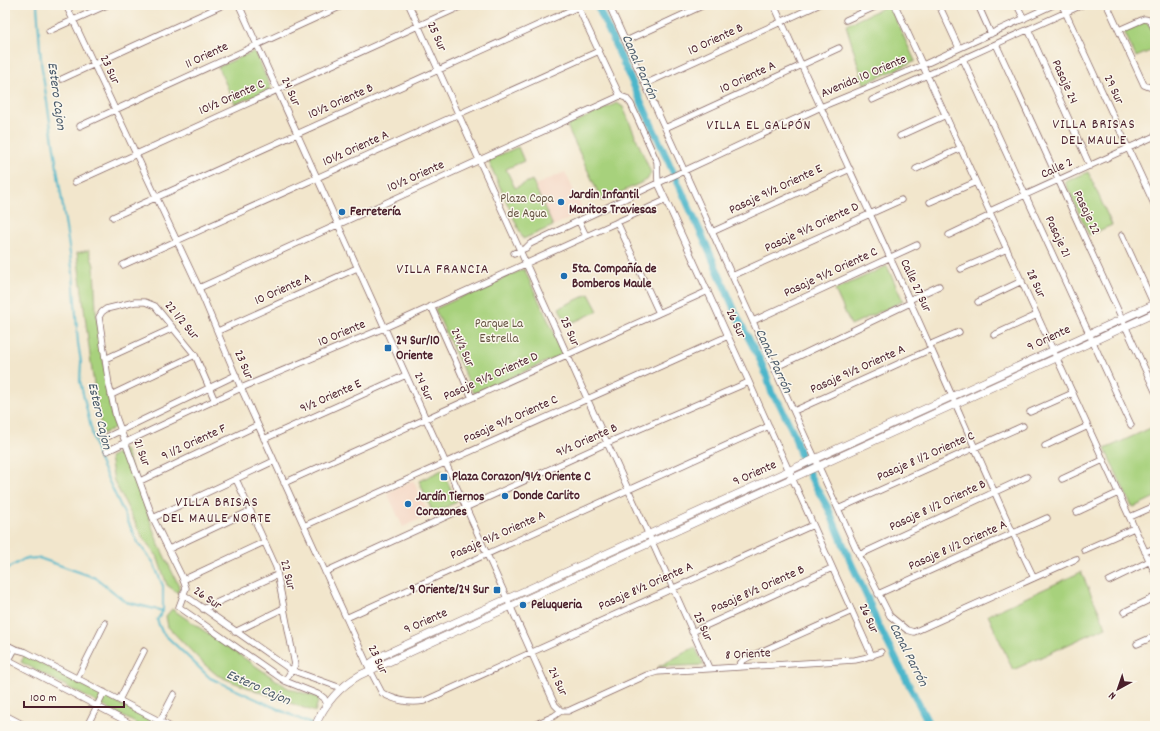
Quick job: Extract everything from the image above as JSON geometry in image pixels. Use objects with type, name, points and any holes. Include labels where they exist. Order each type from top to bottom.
[{"type":"street","name":"23 Sur","points":[[66,5],[156,198],[178,241],[241,388],[379,689],[386,696],[408,702],[416,703],[424,701]]},
{"type":"street","points":[[50,31],[107,5]]},
{"type":"street","points":[[62,79],[223,5]]},
{"type":"street","name":"24 Sur","points":[[239,5],[555,705],[561,710]]},
{"type":"street","name":"11 Oriente","points":[[80,126],[344,5]]},
{"type":"street","name":"25 Sur","points":[[409,5],[459,115],[517,252],[526,263],[709,668]]},
{"type":"street","name":"10½ Oriente C","points":[[75,182],[464,5]]},
{"type":"street","name":"26 Sur","points":[[609,5],[794,411],[815,464],[890,616],[907,630],[914,632],[1034,578]]},
{"type":"street","points":[[626,41],[704,5]]},
{"type":"street","name":"Calle 27 Sur","points":[[774,5],[870,213],[975,447],[1012,534],[1034,578]]},
{"type":"street","name":"10 Oriente B","points":[[645,84],[818,5]]},
{"type":"street","points":[[846,20],[879,5]]},
{"type":"street","name":"28 Sur","points":[[895,5],[1155,573]]},
{"type":"street","points":[[939,5],[959,48]]},
{"type":"street","points":[[978,5],[991,34]]},
{"type":"street","points":[[1017,5],[1024,19]]},
{"type":"street","name":"Avenida 10 Oriente","points":[[685,171],[821,108],[923,65],[1053,5]]},
{"type":"street","name":"29 Sur","points":[[1062,5],[1155,206]]},
{"type":"street","name":"Avenida 10 Oriente","points":[[872,100],[1082,5]]},
{"type":"street","points":[[1108,5],[1144,85],[1149,88],[1155,88]]},
{"type":"street","name":"26 Sur","points":[[578,6],[620,96],[626,98],[631,104],[657,162],[658,183],[872,656]]},
{"type":"street","name":"10½ Oriente B","points":[[113,217],[578,6]]},
{"type":"street","points":[[1119,30],[1144,18],[1150,21],[1155,30]]},
{"type":"street","name":"Pasaje 24","points":[[1028,29],[1090,166]]},
{"type":"street","name":"Pasaje 22","points":[[996,44],[1155,391]]},
{"type":"street","name":"10 Oriente A","points":[[665,128],[839,48]]},
{"type":"street","name":"10½ Oriente A","points":[[123,266],[599,51]]},
{"type":"street","name":"Pasaje 21","points":[[963,59],[1131,425]]},
{"type":"street","name":"10½ Oriente","points":[[199,288],[620,96]]},
{"type":"street","points":[[900,136],[946,115]]},
{"type":"street","name":"Calle 2","points":[[949,235],[1026,195],[1155,136]]},
{"type":"street","points":[[916,169],[961,148]]},
{"type":"street","name":"Pasaje 9½ Oriente E","points":[[712,232],[850,169]]},
{"type":"street","points":[[517,252],[530,244],[685,171]]},
{"type":"street","points":[[930,202],[976,182]]},
{"type":"street","name":"10 Oriente","points":[[108,451],[241,388],[384,328],[666,200]]},
{"type":"street","name":"Pasaje 9½ Oriente D","points":[[732,276],[901,200]]},
{"type":"street","points":[[579,221],[586,236]]},
{"type":"street","points":[[616,222],[659,313]]},
{"type":"street","points":[[1122,235],[1155,305]]},
{"type":"street","name":"Pasaje 9½ Oriente C","points":[[753,322],[918,245]]},
{"type":"street","points":[[961,269],[1007,249]]},
{"type":"street","name":"10 Oriente A","points":[[218,332],[357,268]]},
{"type":"street","points":[[978,302],[1022,281]]},
{"type":"street","points":[[774,368],[910,302],[939,286]]},
{"type":"street","name":"Pasaje 9½ Oriente D","points":[[284,483],[708,291]]},
{"type":"street","name":"22 1/2 Sur","points":[[102,312],[106,309],[134,302],[145,302],[155,306],[195,355],[215,401]]},
{"type":"street","name":"9 Oriente","points":[[370,670],[371,663],[379,657],[648,535],[800,471],[952,397],[1155,305]]},
{"type":"street","name":"24½ Sur","points":[[431,306],[472,398]]},
{"type":"street","name":"21 Sur","points":[[102,312],[99,317],[105,359],[111,395],[121,430],[154,518],[183,580],[186,588],[183,594]]},
{"type":"street","name":"9 Oriente","points":[[815,464],[955,404],[1155,313]]},
{"type":"street","points":[[994,335],[1037,315]]},
{"type":"street","points":[[105,359],[173,328]]},
{"type":"street","name":"Pasaje 9½ Oriente A","points":[[794,411],[959,332]]},
{"type":"street","name":"Pasaje 9½ Oriente C","points":[[304,526],[728,336]]},
{"type":"street","points":[[111,395],[195,355]]},
{"type":"street","points":[[103,438],[236,375]]},
{"type":"street","name":"9½ Oriente E","points":[[264,439],[406,375]]},
{"type":"street","name":"9½ Oriente B","points":[[325,572],[607,443],[749,382]]},
{"type":"street","points":[[1030,412],[1073,393]]},
{"type":"street","name":"9 1/2 Oriente F","points":[[140,480],[258,425]]},
{"type":"street","name":"Pasaje 9½ Oriente A","points":[[346,618],[769,426]]},
{"type":"street","name":"Pasaje 8 1/2 Oriente C","points":[[838,509],[1023,426]]},
{"type":"street","points":[[1045,446],[1088,426]]},
{"type":"street","points":[[1062,479],[1103,460]]},
{"type":"street","points":[[154,518],[274,461]]},
{"type":"street","name":"9 Oriente","points":[[317,722],[327,704],[341,688],[351,680],[370,670],[652,542],[791,475]]},
{"type":"street","name":"Pasaje 8 1/2 Oriente B","points":[[859,555],[1027,477]]},
{"type":"street","name":"22 Sur","points":[[236,479],[276,567],[295,664],[285,681]]},
{"type":"street","points":[[1077,512],[1118,493]]},
{"type":"street","points":[[1130,517],[1155,506]]},
{"type":"street","points":[[169,549],[250,511]]},
{"type":"street","name":"Pasaje 8 1/2 Oriente A","points":[[878,594],[1047,518]]},
{"type":"street","name":"Pasaje 8½ Oriente A","points":[[424,701],[813,525]]},
{"type":"street","points":[[1084,550],[1134,528]]},
{"type":"street","points":[[183,580],[264,542]]},
{"type":"street","points":[[1146,552],[1155,548]]},
{"type":"street","points":[[1034,578],[1076,559]]},
{"type":"street","points":[[1109,581],[1150,561]]},
{"type":"street","name":"Pasaje 8½ Oriente B","points":[[692,632],[832,568]]},
{"type":"street","points":[[203,609],[277,575]]},
{"type":"street","name":"26 Sur","points":[[327,704],[324,698],[320,695],[285,681],[179,607],[183,594],[291,670],[341,688]]},
{"type":"street","points":[[1124,612],[1155,598]]},
{"type":"street","points":[[235,632],[284,608]]},
{"type":"street","points":[[738,667],[749,657],[852,611]]},
{"type":"street","points":[[77,679],[105,623]]},
{"type":"street","points":[[1137,644],[1155,636]]},
{"type":"street","points":[[5,644],[26,652],[169,726]]},
{"type":"street","points":[[5,667],[7,659],[15,649]]},
{"type":"street","points":[[119,700],[144,651]]},
{"type":"street","name":"8 Oriente","points":[[532,726],[554,716],[561,710],[568,711],[652,673],[709,668],[855,660],[881,652]]},
{"type":"street","points":[[7,659],[135,726]]},
{"type":"street","points":[[87,726],[104,692]]},
{"type":"street","points":[[160,721],[174,694]]},
{"type":"street","points":[[5,715],[26,726]]},
{"type":"shaded area","name":"Jardin Infantil Manitos Traviesas","points":[[565,172],[584,212],[553,226],[535,185]]},
{"type":"shaded area","name":"Jardín Tiernos Corazones","points":[[413,480],[429,515],[403,527],[387,493]]},
{"type":"green space","points":[[889,5],[915,61],[864,84],[846,25]]},
{"type":"green space","points":[[1143,21],[1149,24],[1155,37],[1155,49],[1136,57],[1124,31]]},
{"type":"green space","points":[[255,51],[271,89],[235,104],[218,67]]},
{"type":"green space","points":[[617,103],[623,107],[651,173],[647,180],[602,201],[567,126]]},
{"type":"green space","name":"Plaza Copa de Agua","points":[[518,147],[524,161],[506,169],[515,188],[532,180],[553,226],[523,239],[488,160]]},
{"type":"green space","points":[[1088,172],[1112,225],[1089,235],[1065,182]]},
{"type":"green space","points":[[89,250],[94,266],[96,311],[111,414],[116,427],[102,434],[92,371],[77,253]]},
{"type":"green space","points":[[887,266],[903,301],[851,325],[835,290]]},
{"type":"green space","name":"Parque La Estrella","points":[[524,269],[564,354],[475,393],[473,392],[435,309]]},
{"type":"green space","points":[[589,294],[598,311],[567,325],[559,308]]},
{"type":"green space","points":[[1155,426],[1155,497],[1134,507],[1131,505],[1105,449]]},
{"type":"green space","points":[[125,449],[158,543],[179,586],[178,593],[167,585],[157,556],[143,538],[114,481],[110,457]]},
{"type":"green space","points":[[442,470],[457,502],[433,513],[419,481]]},
{"type":"green space","points":[[1081,572],[1106,627],[1013,670],[988,615]]},
{"type":"green space","points":[[172,609],[288,688],[319,698],[315,712],[217,675],[204,664],[168,627],[166,616]]},
{"type":"green space","points":[[695,647],[704,665],[658,667]]},
{"type":"green space","points":[[25,655],[162,726],[141,726],[21,662]]},
{"type":"waterway","name":"Estero Cajon","points":[[37,5],[41,62],[73,274],[78,343],[81,362],[80,381],[98,458],[138,543],[153,562],[163,586],[163,611],[157,620],[162,632],[210,678],[313,725]]},
{"type":"waterway","name":"Canal Parrón","points":[[597,5],[738,318],[761,362],[772,394],[779,403],[794,434],[800,454],[813,482],[828,508],[876,620],[930,726]]},
{"type":"waterway","points":[[5,570],[24,559],[39,558],[96,578],[126,602],[163,611]]},
{"type":"place","name":"Jardin Infantil Manitos Traviesas","points":[[561,202]]},
{"type":"place","name":"Ferretería","points":[[342,212]]},
{"type":"place","name":"5ta. Compañía de Bomberos Maule","points":[[564,276]]},
{"type":"place","name":"24 Sur/10 Oriente","points":[[388,348]]},
{"type":"place","name":"Plaza Corazon/9½ Oriente C","points":[[444,477]]},
{"type":"place","name":"Donde Carlito","points":[[505,496]]},
{"type":"place","name":"Jardín Tiernos Corazones","points":[[408,504]]},
{"type":"place","name":"9 Oriente/24 Sur","points":[[497,590]]},
{"type":"place","name":"Peluqueria","points":[[523,605]]},
{"type":"district","name":"VILLA EL GALPÓN","points":[[759,126]]},
{"type":"district","name":"VILLA BRISAS DEL MAULE","points":[[1094,134]]},
{"type":"district","name":"VILLA FRANCIA","points":[[443,270]]},
{"type":"district","name":"VILLA BRISAS DEL MAULE NORTE","points":[[217,512]]}]
